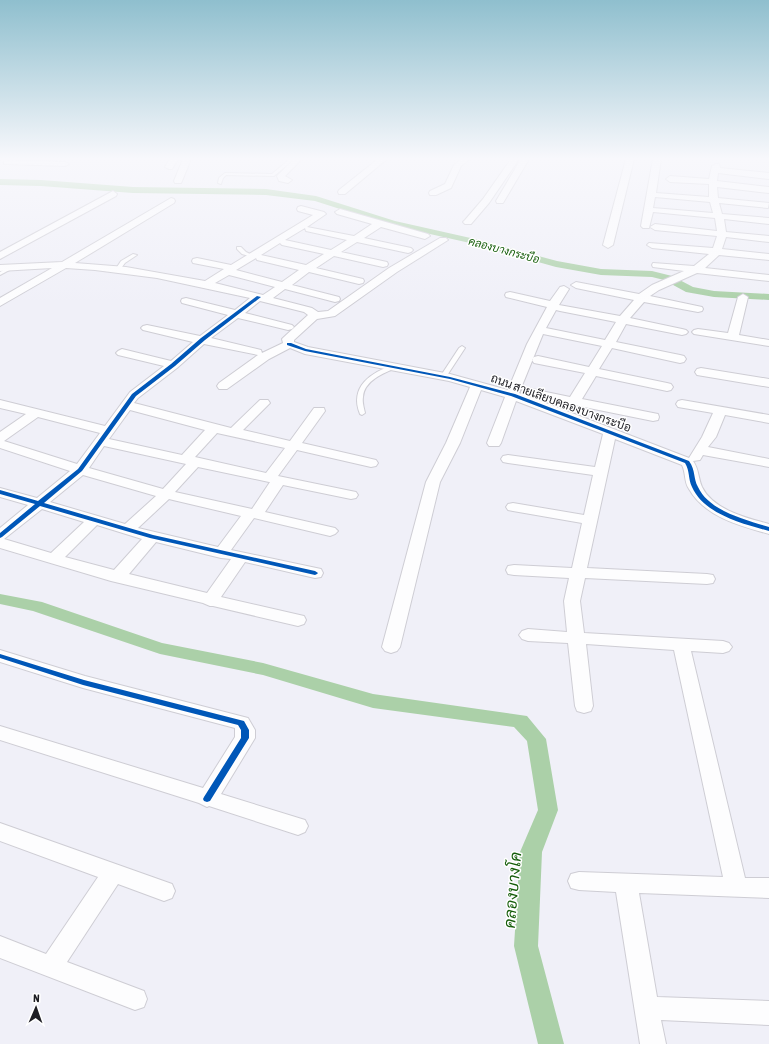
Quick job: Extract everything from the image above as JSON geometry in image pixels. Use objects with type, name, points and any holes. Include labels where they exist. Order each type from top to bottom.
[{"type":"street","points":[[1,257],[89,208]]},
{"type":"street","points":[[0,303],[161,208]]},
{"type":"street","points":[[301,208],[321,214]]},
{"type":"street","points":[[468,222],[480,208]]},
{"type":"street","points":[[608,244],[617,208]]},
{"type":"street","points":[[652,208],[650,226],[769,239]]},
{"type":"street","points":[[574,401],[623,320],[642,298],[658,287],[706,264],[717,251],[721,239],[721,233],[717,208]]},
{"type":"street","points":[[207,284],[257,257],[321,214],[336,210],[379,224],[425,236]]},
{"type":"street","points":[[656,210],[769,221]]},
{"type":"street","points":[[0,536],[80,470],[106,436],[134,395],[173,365],[203,339],[238,314],[332,252],[379,224]]},
{"type":"street","points":[[309,229],[408,250]]},
{"type":"street","points":[[223,386],[266,356],[289,344],[288,339],[314,316],[331,314],[393,270],[443,240]]},
{"type":"street","points":[[285,243],[383,264]]},
{"type":"street","points":[[652,245],[769,257]]},
{"type":"street","points":[[257,257],[360,281]]},
{"type":"street","points":[[198,261],[335,299]]},
{"type":"street","points":[[0,268],[63,265],[158,275],[207,284],[308,310],[312,312],[314,316]]},
{"type":"street","points":[[657,265],[769,278]]},
{"type":"street","points":[[576,285],[698,309]]},
{"type":"street","points":[[494,442],[532,345],[556,307],[564,289]]},
{"type":"street","points":[[510,295],[556,307],[682,332]]},
{"type":"street","points":[[733,337],[743,297]]},
{"type":"street","points":[[186,301],[288,327]]},
{"type":"street","points":[[147,328],[258,352]]},
{"type":"street","points":[[544,332],[680,359]]},
{"type":"street","points":[[698,332],[769,344]]},
{"type":"street","name":"ถนน สายเลียบคลองบางกระบือ","points":[[289,344],[305,350],[443,377],[513,395],[687,462]]},
{"type":"street","points":[[122,353],[173,365]]},
{"type":"street","points":[[538,360],[592,370],[667,387]]},
{"type":"street","points":[[700,372],[769,383]]},
{"type":"street","points":[[391,647],[433,482],[453,443],[477,385]]},
{"type":"street","points":[[526,392],[653,417]]},
{"type":"street","points":[[234,432],[264,403]]},
{"type":"street","points":[[0,404],[36,413],[106,436],[191,461],[351,495]]},
{"type":"street","points":[[682,404],[769,419]]},
{"type":"street","points":[[126,405],[214,428],[371,463]]},
{"type":"street","points":[[221,553],[253,513],[292,446],[319,411]]},
{"type":"street","points":[[720,411],[709,437],[694,458],[687,462],[692,468],[695,487],[706,502],[734,519],[769,528]]},
{"type":"street","points":[[0,438],[36,413]]},
{"type":"street","points":[[127,530],[166,494],[214,428]]},
{"type":"street","points":[[584,706],[572,600],[610,432]]},
{"type":"street","points":[[0,444],[80,470],[166,494],[330,531]]},
{"type":"street","points":[[700,450],[769,462]]},
{"type":"street","points":[[508,459],[601,472]]},
{"type":"street","points":[[0,492],[152,537],[315,573]]},
{"type":"street","points":[[513,507],[590,520]]},
{"type":"street","points":[[54,559],[94,520]]},
{"type":"street","points":[[117,577],[152,537]]},
{"type":"street","points":[[0,543],[117,577],[210,601],[298,620]]},
{"type":"street","points":[[210,601],[241,557]]},
{"type":"street","points":[[514,570],[707,579]]},
{"type":"street","points":[[528,635],[722,646]]},
{"type":"street","points":[[681,644],[736,887]]},
{"type":"street","points":[[0,656],[83,682],[241,723],[245,730],[245,738],[207,799]]},
{"type":"street","points":[[0,733],[207,799],[298,826]]},
{"type":"street","points":[[0,832],[164,891]]},
{"type":"street","points":[[50,967],[113,872]]},
{"type":"street","points":[[579,881],[769,888]]},
{"type":"street","points":[[626,883],[653,1044]]},
{"type":"street","points":[[0,947],[135,999]]},
{"type":"street","points":[[647,1008],[769,1013]]},
{"type":"lane","points":[[239,248],[244,253],[257,257]]},
{"type":"lane","points":[[117,270],[123,262],[135,255]]},
{"type":"lane","points":[[0,274],[13,267]]},
{"type":"lane","points":[[443,377],[462,348]]},
{"type":"lane","points":[[362,413],[360,394],[366,384],[374,376],[394,368]]},
{"type":"waterway","name":"คลองบางกระบือ","points":[[344,208],[393,223],[472,241],[556,264],[601,272],[652,274],[668,278],[690,290],[714,294],[769,297]]},
{"type":"waterway","name":"คลองบางโค","points":[[0,599],[36,606],[160,648],[263,669],[373,701],[520,721],[536,739],[548,810],[531,852],[526,946],[551,1044]]},
{"type":"cycle path","points":[[0,536],[80,470],[134,395],[173,365],[203,339],[259,297]]},
{"type":"cycle path","points":[[289,344],[305,350],[450,378],[513,395],[687,462],[692,472],[695,488],[701,497],[709,504],[728,515],[769,529]]},
{"type":"cycle path","points":[[0,492],[152,537],[315,573]]},
{"type":"cycle path","points":[[0,656],[83,682],[241,723],[245,730],[245,738],[207,799]]}]
